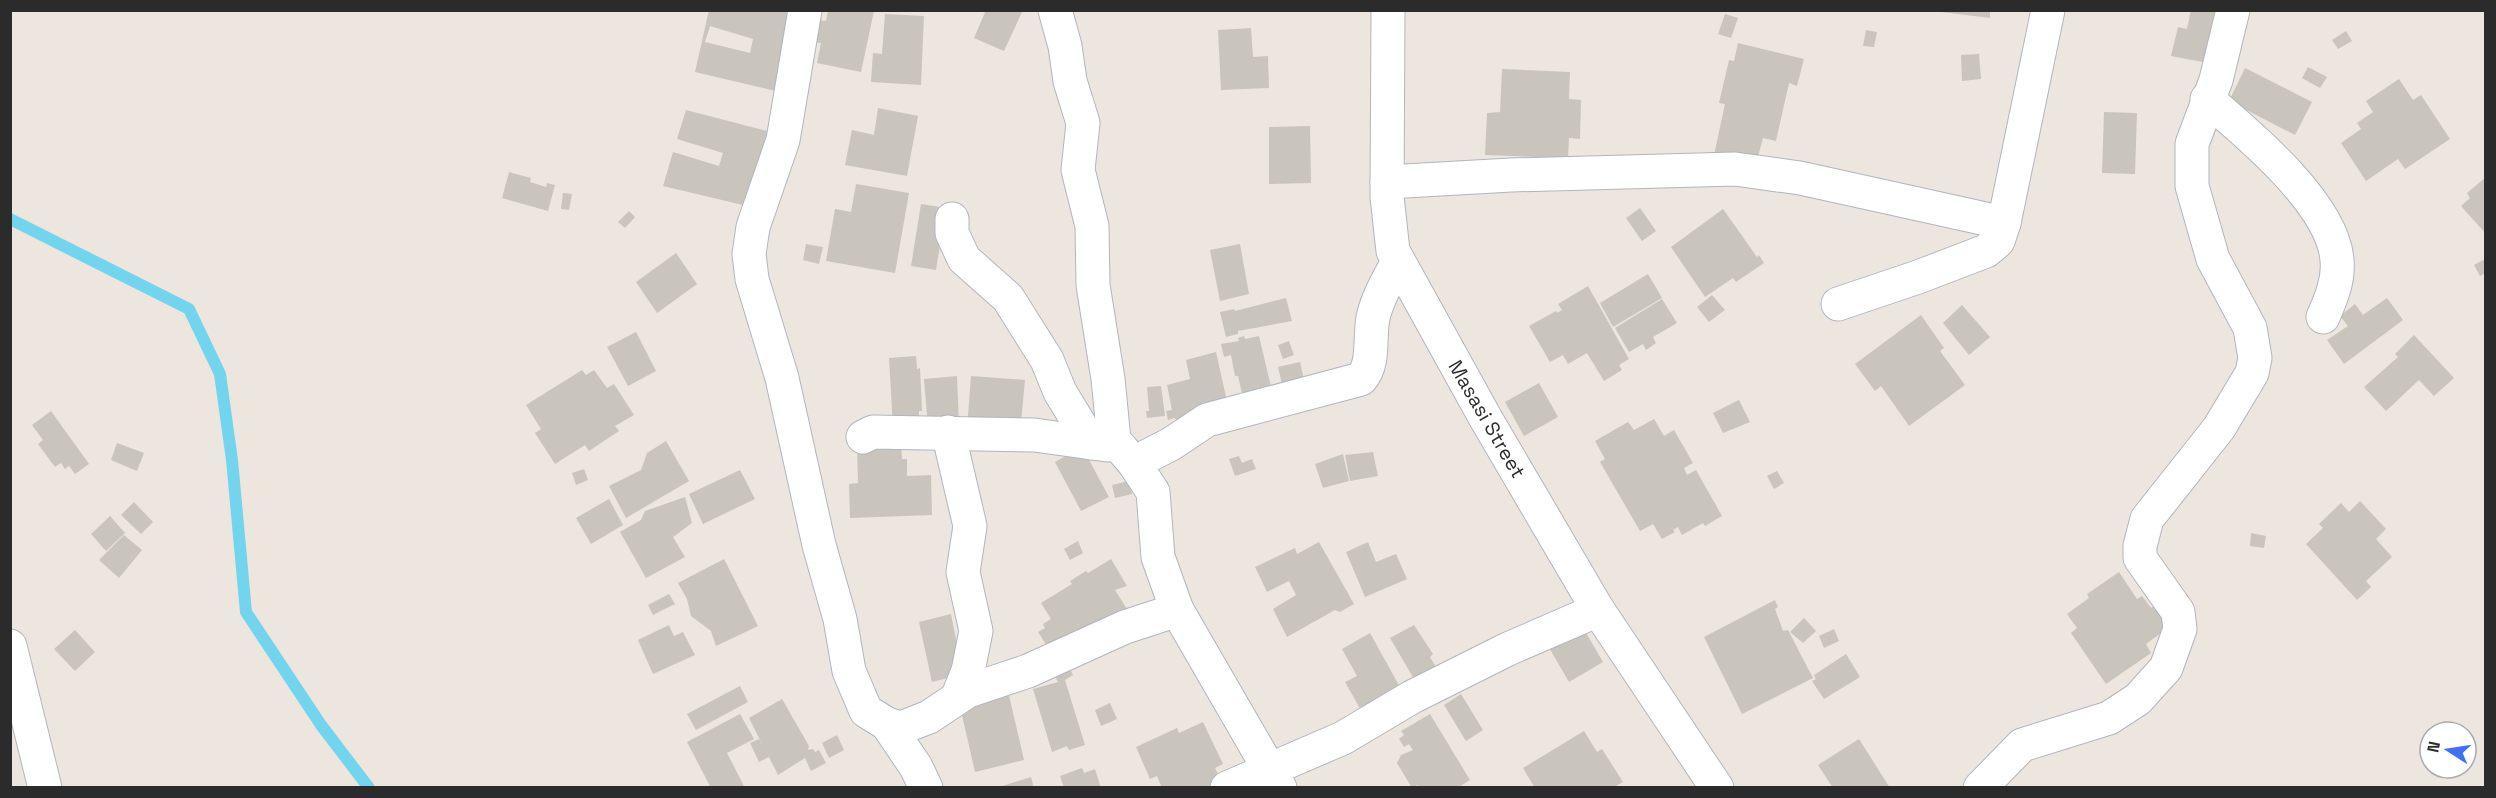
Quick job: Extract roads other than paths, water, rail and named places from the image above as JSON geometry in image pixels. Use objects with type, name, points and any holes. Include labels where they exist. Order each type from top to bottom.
[{"type":"street","points":[[806,10],[783,140],[753,227],[749,254],[752,279],[782,378],[819,545],[840,619],[849,671],[866,711],[887,724],[901,728],[929,717],[958,696],[1028,671],[1125,627],[1177,610]]},
{"type":"street","points":[[1055,10],[1065,46],[1070,81],[1083,123],[1078,170],[1092,226],[1092,285],[1108,379],[1114,451]]},
{"type":"street","name":"Masasi Street","points":[[1388,10],[1387,182],[1393,251],[1486,419],[1598,610],[1717,788]]},
{"type":"street","points":[[1838,304],[1986,251],[1998,241],[2004,223],[2048,10]]},
{"type":"street","points":[[1980,788],[2022,746],[2109,718],[2138,699],[2166,668],[2180,629],[2178,612],[2140,558],[2140,546],[2147,519],[2219,428],[2252,373],[2255,358],[2250,328],[2212,259],[2192,186],[2192,144],[2216,80],[2233,10]]},
{"type":"street","points":[[2207,99],[2277,163],[2300,189],[2326,225],[2337,260],[2333,295],[2323,317]]},
{"type":"street","points":[[1387,182],[1511,175],[1735,169],[1800,178],[2004,223]]},
{"type":"street","points":[[952,219],[952,233],[964,259],[1008,298],[1047,360],[1060,392],[1153,492],[1158,557],[1177,610],[1275,779]]},
{"type":"street","points":[[863,437],[873,432],[1034,435],[1114,451],[1171,444],[1207,420],[1361,379],[1367,370],[1373,317],[1379,298],[1398,261]]},
{"type":"street","points":[[948,432],[970,526],[963,572],[976,631],[968,671],[958,696]]},
{"type":"street","points":[[1227,788],[1275,779],[1412,696],[1508,649],[1598,610]]},
{"type":"street","points":[[10,646],[45,788]]},
{"type":"street","points":[[887,724],[926,788]]},
{"type":"waterway","points":[[10,219],[189,309],[220,374],[232,460],[246,612],[321,725],[369,788]]}]
